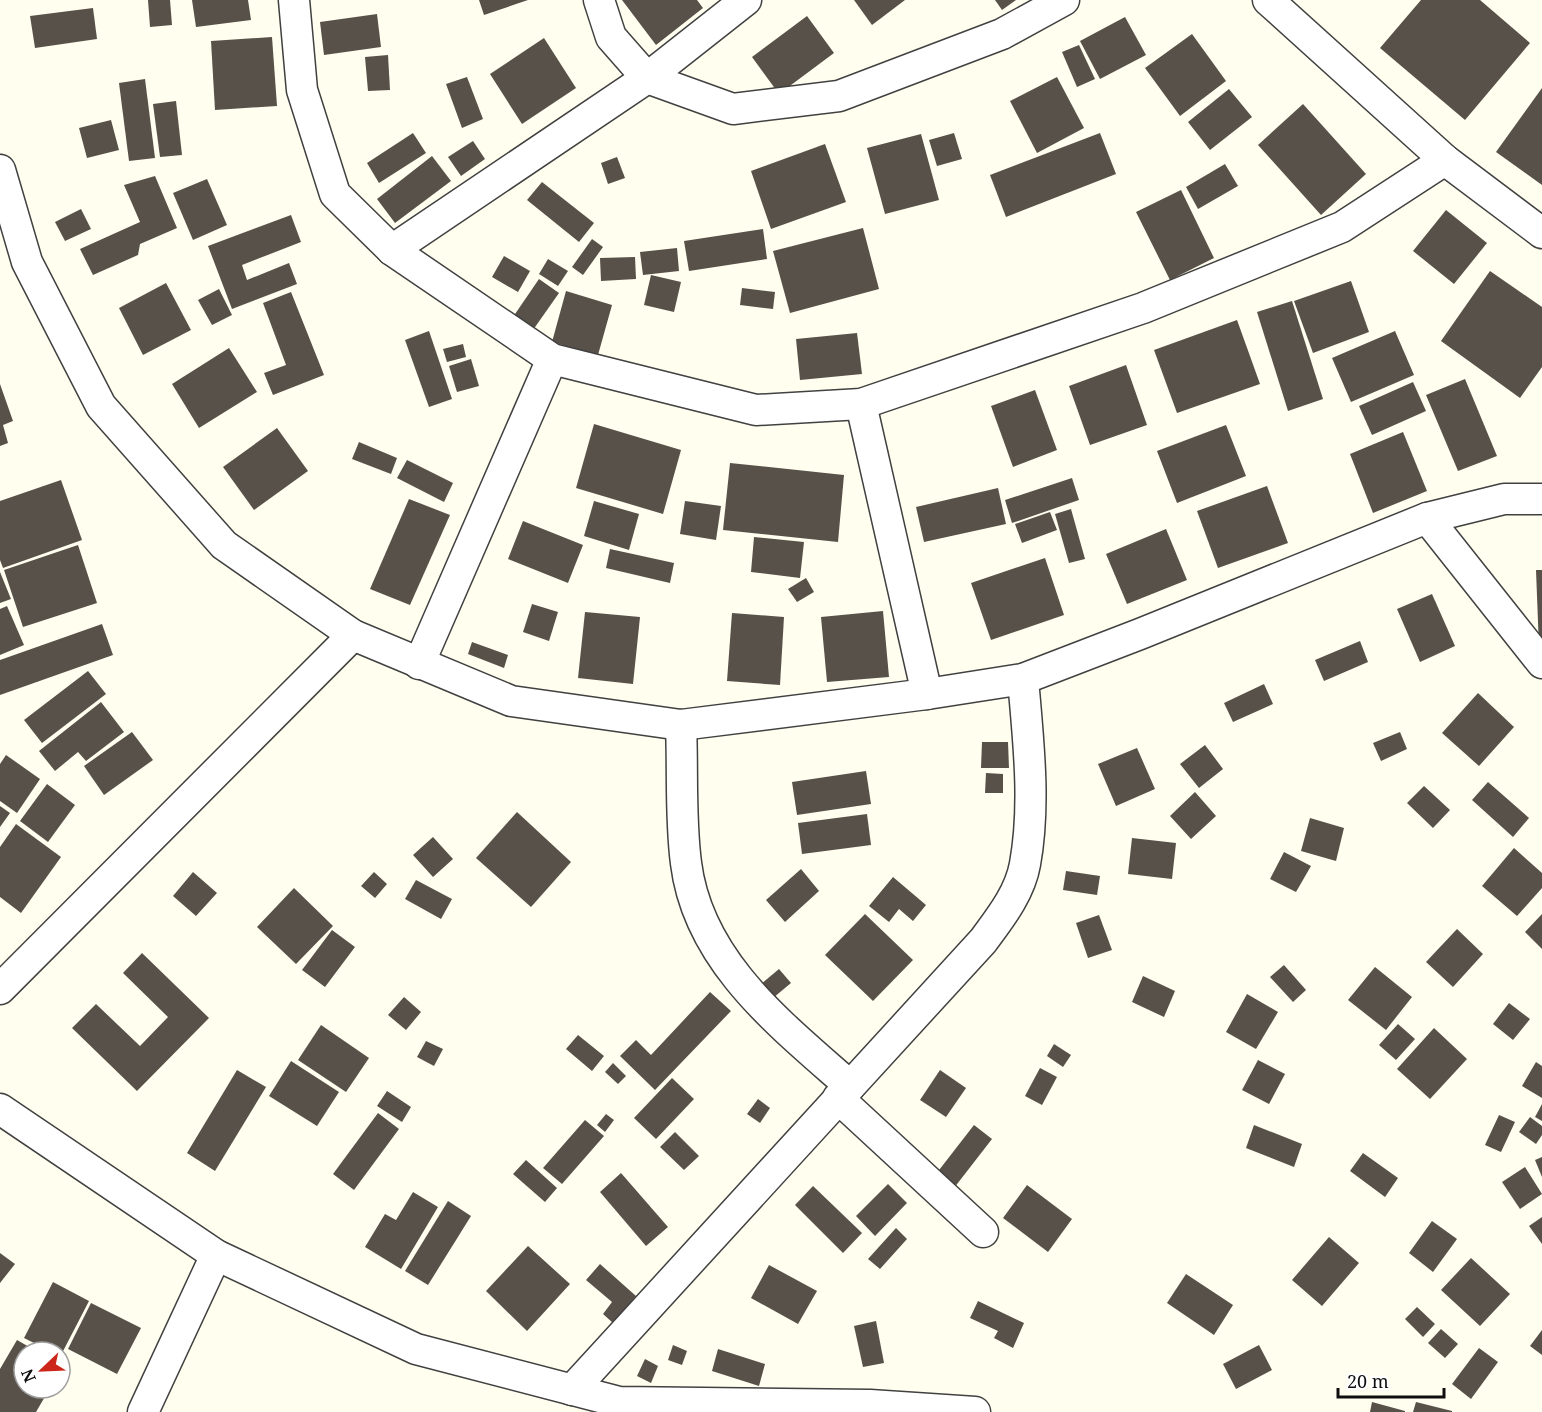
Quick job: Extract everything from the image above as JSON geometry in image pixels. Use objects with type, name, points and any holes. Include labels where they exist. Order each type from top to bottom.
[{"type":"street","points":[[294,0],[302,90],[335,194],[392,250],[552,359],[756,410],[861,404],[1143,308],[1342,227],[1445,160]]},
{"type":"street","points":[[599,0],[611,36],[647,78],[733,109],[839,96],[1002,34],[1065,0]]},
{"type":"street","points":[[392,250],[647,78],[746,0]]},
{"type":"street","points":[[1268,0],[1445,160],[1542,233]]},
{"type":"street","points":[[0,170],[27,262],[101,406],[224,545],[353,635],[511,701],[681,725],[927,694],[1023,678],[1140,634],[1427,518],[1504,499],[1542,499]]},
{"type":"street","points":[[418,664],[552,359]]},
{"type":"street","points":[[861,404],[927,694]]},
{"type":"street","points":[[1427,518],[1542,663]]},
{"type":"street","points":[[0,989],[353,635]]},
{"type":"street","points":[[572,1390],[983,940],[1007,909],[1025,865],[1030,781],[1023,678]]},
{"type":"street","points":[[681,725],[686,863],[698,913],[718,955],[771,1016],[983,1232]]},
{"type":"street","points":[[0,1109],[216,1255],[416,1348],[572,1390],[619,1407],[870,1405],[960,1411]]},
{"type":"street","points":[[143,1412],[216,1255]]},
{"type":"building","points":[[148,0],[170,0],[172,25],[150,27]]},
{"type":"building","points":[[192,0],[248,0],[251,20],[196,27]]},
{"type":"building","points":[[479,0],[528,0],[484,15]]},
{"type":"building","points":[[622,0],[697,0],[703,8],[656,45]]},
{"type":"building","points":[[854,0],[905,0],[872,25]]},
{"type":"building","points":[[995,0],[1016,0],[1002,10]]},
{"type":"building","points":[[1421,0],[1480,0],[1530,43],[1465,120],[1380,48]]},
{"type":"building","points":[[93,8],[97,39],[35,48],[30,16]]},
{"type":"building","points":[[377,14],[381,47],[324,55],[320,22]]},
{"type":"building","points":[[807,16],[834,53],[779,94],[752,57]]},
{"type":"building","points":[[1125,17],[1146,55],[1100,79],[1080,41]]},
{"type":"building","points":[[1192,34],[1226,81],[1180,116],[1145,68]]},
{"type":"building","points":[[272,37],[277,106],[215,110],[211,41]]},
{"type":"building","points":[[544,38],[576,88],[522,124],[490,74]]},
{"type":"building","points":[[1079,45],[1095,79],[1077,87],[1062,52]]},
{"type":"building","points":[[388,55],[390,90],[368,91],[365,57]]},
{"type":"building","points":[[467,77],[483,119],[462,128],[446,84]]},
{"type":"building","points":[[1057,77],[1084,128],[1037,153],[1010,101]]},
{"type":"building","points":[[145,79],[155,158],[129,161],[119,83]]},
{"type":"building","points":[[1542,88],[1542,185],[1496,152]]},
{"type":"building","points":[[1229,89],[1252,117],[1210,150],[1188,122]]},
{"type":"building","points":[[176,101],[182,155],[160,157],[153,104]]},
{"type":"building","points":[[1303,104],[1366,174],[1321,215],[1258,145]]},
{"type":"building","points":[[111,120],[119,150],[87,158],[79,128]]},
{"type":"building","points":[[413,133],[426,153],[379,183],[367,163]]},
{"type":"building","points":[[954,133],[962,159],[937,166],[929,140]]},
{"type":"building","points":[[1100,133],[1116,174],[1006,217],[990,175]]},
{"type":"building","points":[[921,134],[939,200],[885,214],[867,148]]},
{"type":"building","points":[[473,141],[485,159],[461,176],[448,157]]},
{"type":"building","points":[[825,144],[846,202],[771,229],[751,171]]},
{"type":"building","points":[[432,156],[451,181],[395,223],[377,199]]},
{"type":"building","points":[[617,157],[625,178],[608,184],[601,163]]},
{"type":"building","points":[[1225,164],[1238,186],[1198,209],[1186,187]]},
{"type":"building","points":[[155,176],[177,228],[140,244],[138,255],[93,275],[80,249],[140,222],[124,185]]},
{"type":"building","points":[[207,179],[227,225],[193,240],[173,193]]},
{"type":"building","points":[[542,182],[594,223],[579,242],[527,200]]},
{"type":"building","points":[[1181,190],[1214,258],[1170,280],[1136,212]]},
{"type":"building","points":[[81,209],[91,229],[65,241],[55,222]]},
{"type":"building","points":[[1446,210],[1487,243],[1454,284],[1413,251]]},
{"type":"building","points":[[291,215],[301,242],[242,265],[247,280],[289,263],[297,284],[232,309],[208,246]]},
{"type":"building","points":[[863,228],[879,289],[790,313],[773,251]]},
{"type":"building","points":[[763,229],[767,259],[689,271],[684,241]]},
{"type":"building","points":[[592,239],[603,247],[583,275],[572,267]]},
{"type":"building","points":[[677,248],[679,271],[643,275],[640,252]]},
{"type":"building","points":[[504,256],[530,271],[518,292],[492,277]]},
{"type":"building","points":[[635,257],[636,279],[601,281],[600,258]]},
{"type":"building","points":[[548,259],[568,271],[558,286],[539,274]]},
{"type":"building","points":[[1490,271],[1542,307],[1542,367],[1520,398],[1441,341]]},
{"type":"building","points":[[651,275],[681,282],[674,312],[644,305]]},
{"type":"building","points":[[539,279],[559,293],[533,330],[513,317]]},
{"type":"building","points":[[1351,281],[1369,332],[1313,353],[1294,301]]},
{"type":"building","points":[[166,283],[191,330],[143,355],[119,308]]},
{"type":"building","points":[[742,288],[775,292],[773,309],[740,305]]},
{"type":"building","points":[[219,289],[232,315],[212,325],[198,300]]},
{"type":"building","points":[[566,291],[612,305],[598,355],[552,342]]},
{"type":"building","points":[[291,292],[324,375],[273,395],[264,373],[286,365],[263,303]]},
{"type":"building","points":[[1292,301],[1323,399],[1288,411],[1257,312]]},
{"type":"building","points":[[1237,320],[1260,384],[1177,413],[1154,350]]},
{"type":"building","points":[[429,331],[452,399],[429,407],[405,340]]},
{"type":"building","points":[[1395,331],[1414,375],[1351,402],[1332,358]]},
{"type":"building","points":[[857,333],[862,374],[800,380],[796,339]]},
{"type":"building","points":[[463,344],[466,357],[447,362],[443,349]]},
{"type":"building","points":[[229,348],[257,392],[199,428],[172,384]]},
{"type":"building","points":[[471,359],[479,386],[457,392],[449,366]]},
{"type":"building","points":[[1126,365],[1147,425],[1090,445],[1069,386]]},
{"type":"building","points":[[1465,379],[1497,456],[1458,471],[1426,395]]},
{"type":"building","points":[[1413,382],[1426,411],[1372,435],[1359,406]]},
{"type":"building","points":[[0,384],[13,421],[3,425],[8,443],[0,446]]},
{"type":"building","points":[[1035,390],[1057,450],[1013,467],[991,406]]},
{"type":"building","points":[[594,424],[681,450],[663,514],[576,488]]},
{"type":"building","points":[[1226,425],[1246,476],[1177,503],[1157,451]]},
{"type":"building","points":[[277,428],[308,471],[254,510],[223,467]]},
{"type":"building","points":[[1403,432],[1427,491],[1373,513],[1350,454]]},
{"type":"building","points":[[359,442],[397,458],[391,474],[352,459]]},
{"type":"building","points":[[407,460],[453,483],[444,502],[397,478]]},
{"type":"building","points":[[730,463],[844,475],[838,542],[723,530]]},
{"type":"building","points":[[1072,478],[1079,500],[1012,523],[1005,500]]},
{"type":"building","points":[[61,480],[82,540],[3,568],[0,560],[0,501]]},
{"type":"building","points":[[1267,486],[1288,543],[1218,568],[1197,511]]},
{"type":"building","points":[[998,488],[1006,524],[924,542],[916,507]]},
{"type":"building","points":[[409,499],[450,515],[410,605],[370,589]]},
{"type":"building","points":[[594,501],[639,514],[629,550],[584,536]]},
{"type":"building","points":[[685,501],[721,506],[716,540],[680,534]]},
{"type":"building","points":[[1071,509],[1085,559],[1069,563],[1055,514]]},
{"type":"building","points":[[1050,512],[1057,530],[1022,543],[1015,524]]},
{"type":"building","points":[[523,521],[583,545],[568,583],[508,559]]},
{"type":"building","points":[[1166,529],[1187,580],[1127,604],[1106,554]]},
{"type":"building","points":[[754,537],[804,542],[800,578],[751,572]]},
{"type":"building","points":[[78,545],[97,603],[23,627],[4,570]]},
{"type":"building","points":[[610,549],[674,563],[670,583],[606,568]]},
{"type":"building","points":[[1045,558],[1064,615],[991,640],[971,583]]},
{"type":"building","points":[[1536,570],[1542,570],[1542,648],[1539,648]]},
{"type":"building","points":[[0,572],[11,599],[0,603]]},
{"type":"building","points":[[806,578],[814,592],[797,602],[788,589]]},
{"type":"building","points":[[1432,594],[1455,646],[1420,662],[1397,609]]},
{"type":"building","points":[[532,604],[558,612],[549,641],[523,632]]},
{"type":"building","points":[[7,606],[24,645],[0,655],[0,609]]},
{"type":"building","points":[[883,611],[889,677],[827,682],[821,617]]},
{"type":"building","points":[[585,612],[640,617],[633,684],[578,678]]},
{"type":"building","points":[[732,613],[784,617],[780,685],[727,681]]},
{"type":"building","points":[[102,624],[113,655],[0,695],[0,660]]},
{"type":"building","points":[[1360,641],[1368,662],[1324,681],[1315,660]]},
{"type":"building","points":[[472,642],[508,655],[504,668],[468,654]]},
{"type":"building","points":[[88,671],[106,694],[42,743],[24,720]]},
{"type":"building","points":[[1264,684],[1273,704],[1233,722],[1224,703]]},
{"type":"building","points":[[1478,693],[1514,727],[1479,766],[1442,733]]},
{"type":"building","points":[[101,702],[124,732],[86,761],[78,752],[55,771],[39,751]]},
{"type":"building","points":[[132,732],[153,760],[104,795],[84,766]]},
{"type":"building","points":[[1400,732],[1407,749],[1381,761],[1373,743]]},
{"type":"building","points":[[982,742],[1008,742],[1009,768],[981,768]]},
{"type":"building","points":[[1205,745],[1223,769],[1199,788],[1180,764]]},
{"type":"building","points":[[1137,748],[1155,789],[1116,806],[1098,764]]},
{"type":"building","points":[[6,755],[40,779],[17,813],[0,801],[0,764]]},
{"type":"building","points":[[866,771],[871,804],[797,815],[792,782]]},
{"type":"building","points":[[986,773],[1003,774],[1003,793],[985,793]]},
{"type":"building","points":[[1488,782],[1529,818],[1513,837],[1472,800]]},
{"type":"building","points":[[47,784],[75,805],[48,842],[20,821]]},
{"type":"building","points":[[1424,786],[1450,810],[1433,828],[1407,803]]},
{"type":"building","points":[[1195,792],[1216,816],[1191,839],[1170,816]]},
{"type":"building","points":[[0,806],[10,813],[0,827]]},
{"type":"building","points":[[517,812],[571,862],[531,907],[476,858]]},
{"type":"building","points":[[867,814],[871,845],[802,854],[798,823]]},
{"type":"building","points":[[1310,818],[1344,828],[1336,861],[1301,851]]},
{"type":"building","points":[[16,824],[61,857],[21,913],[0,897],[0,847]]},
{"type":"building","points":[[433,837],[453,859],[433,877],[413,855]]},
{"type":"building","points":[[1132,838],[1176,843],[1172,879],[1128,874]]},
{"type":"building","points":[[1514,848],[1542,873],[1542,888],[1517,916],[1482,886]]},
{"type":"building","points":[[1284,852],[1311,866],[1296,892],[1270,879]]},
{"type":"building","points":[[801,869],[819,891],[785,922],[766,900]]},
{"type":"building","points":[[1066,871],[1100,876],[1097,895],[1063,890]]},
{"type":"building","points":[[193,872],[217,893],[196,916],[173,896]]},
{"type":"building","points":[[374,872],[387,884],[375,898],[361,886]]},
{"type":"building","points":[[893,877],[926,905],[913,921],[899,909],[889,922],[869,906]]},
{"type":"building","points":[[416,880],[452,899],[441,919],[405,899]]},
{"type":"building","points":[[294,888],[333,926],[296,964],[257,927]]},
{"type":"building","points":[[865,914],[913,960],[873,1001],[825,955]]},
{"type":"building","points":[[1542,914],[1542,949],[1525,932]]},
{"type":"building","points":[[1099,915],[1112,950],[1088,958],[1076,923]]},
{"type":"building","points":[[1457,929],[1483,954],[1453,987],[1426,962]]},
{"type":"building","points":[[332,930],[355,947],[325,987],[302,970]]},
{"type":"building","points":[[142,953],[209,1018],[137,1091],[72,1028],[96,1004],[140,1046],[168,1017],[123,973]]},
{"type":"building","points":[[1284,965],[1306,990],[1293,1002],[1270,977]]},
{"type":"building","points":[[1375,967],[1412,997],[1386,1030],[1348,1000]]},
{"type":"building","points":[[779,969],[791,983],[773,998],[761,984]]},
{"type":"building","points":[[1143,976],[1175,991],[1164,1017],[1132,1002]]},
{"type":"building","points":[[710,992],[731,1011],[655,1090],[620,1056],[636,1040],[651,1055]]},
{"type":"building","points":[[1247,994],[1278,1012],[1256,1049],[1226,1032]]},
{"type":"building","points":[[404,997],[421,1012],[406,1030],[388,1015]]},
{"type":"building","points":[[1509,1003],[1530,1019],[1513,1040],[1493,1024]]},
{"type":"building","points":[[1398,1024],[1415,1039],[1396,1060],[1379,1045]]},
{"type":"building","points":[[321,1025],[369,1058],[346,1092],[298,1060]]},
{"type":"building","points":[[1434,1028],[1467,1059],[1430,1099],[1397,1069]]},
{"type":"building","points":[[578,1035],[604,1056],[592,1071],[566,1049]]},
{"type":"building","points":[[426,1041],[443,1049],[434,1066],[417,1057]]},
{"type":"building","points":[[1054,1044],[1071,1055],[1063,1067],[1047,1056]]},
{"type":"building","points":[[1258,1060],[1285,1074],[1269,1104],[1242,1090]]},
{"type":"building","points":[[291,1061],[339,1092],[317,1126],[269,1096]]},
{"type":"building","points":[[1536,1062],[1542,1066],[1542,1098],[1522,1086]]},
{"type":"building","points":[[613,1063],[626,1076],[618,1084],[605,1072]]},
{"type":"building","points":[[1040,1068],[1057,1077],[1042,1105],[1025,1096]]},
{"type":"building","points":[[237,1070],[266,1087],[215,1171],[187,1153]]},
{"type":"building","points":[[940,1070],[966,1088],[946,1117],[920,1100]]},
{"type":"building","points":[[672,1078],[694,1099],[656,1139],[634,1118]]},
{"type":"building","points":[[387,1091],[411,1107],[402,1122],[377,1106]]},
{"type":"building","points":[[758,1099],[770,1108],[760,1123],[747,1114]]},
{"type":"building","points":[[1542,1104],[1542,1121],[1535,1117]]},
{"type":"building","points":[[378,1113],[399,1129],[354,1190],[333,1174]]},
{"type":"building","points":[[606,1114],[614,1120],[605,1132],[597,1125]]},
{"type":"building","points":[[1499,1115],[1515,1122],[1501,1152],[1485,1145]]},
{"type":"building","points":[[1530,1117],[1542,1126],[1542,1135],[1536,1144],[1519,1132]]},
{"type":"building","points":[[585,1120],[604,1136],[562,1184],[543,1168]]},
{"type":"building","points":[[974,1125],[992,1139],[954,1188],[936,1174]]},
{"type":"building","points":[[1254,1125],[1302,1144],[1294,1167],[1246,1148]]},
{"type":"building","points":[[675,1132],[699,1156],[684,1170],[660,1147]]},
{"type":"building","points":[[1363,1153],[1398,1178],[1385,1197],[1350,1171]]},
{"type":"building","points":[[1542,1157],[1542,1177],[1535,1160]]},
{"type":"building","points":[[526,1160],[557,1188],[545,1202],[513,1174]]},
{"type":"building","points":[[1525,1167],[1542,1194],[1520,1209],[1502,1182]]},
{"type":"building","points":[[621,1173],[668,1227],[646,1246],[600,1192]]},
{"type":"building","points":[[888,1184],[907,1203],[875,1236],[856,1216]]},
{"type":"building","points":[[1027,1185],[1072,1219],[1048,1252],[1003,1218]]},
{"type":"building","points":[[813,1186],[862,1233],[843,1253],[795,1205]]},
{"type":"building","points":[[413,1192],[438,1207],[401,1269],[365,1247],[385,1214],[396,1220]]},
{"type":"building","points":[[448,1201],[471,1216],[428,1285],[405,1271]]},
{"type":"building","points":[[1542,1217],[1542,1244],[1529,1226]]},
{"type":"building","points":[[1432,1221],[1457,1239],[1433,1272],[1409,1253]]},
{"type":"building","points":[[896,1228],[907,1239],[880,1269],[868,1259]]},
{"type":"building","points":[[1329,1237],[1359,1263],[1322,1306],[1292,1280]]},
{"type":"building","points":[[528,1246],[570,1284],[527,1331],[486,1291]]},
{"type":"building","points":[[0,1253],[15,1264],[0,1283]]},
{"type":"building","points":[[1471,1258],[1510,1294],[1480,1326],[1441,1290]]},
{"type":"building","points":[[600,1264],[636,1296],[613,1323],[603,1314],[612,1302],[586,1280]]},
{"type":"building","points":[[769,1265],[817,1291],[798,1324],[751,1298]]},
{"type":"building","points":[[1186,1274],[1233,1305],[1214,1335],[1167,1303]]},
{"type":"building","points":[[53,1282],[89,1301],[69,1340],[28,1340],[24,1338]]},
{"type":"building","points":[[978,1301],[1024,1323],[1013,1348],[994,1338],[998,1331],[970,1318]]},
{"type":"building","points":[[91,1303],[141,1328],[117,1374],[72,1351],[72,1341]]},
{"type":"building","points":[[1417,1307],[1435,1324],[1423,1337],[1405,1319]]},
{"type":"building","points":[[876,1321],[884,1363],[863,1367],[854,1326]]},
{"type":"building","points":[[1441,1329],[1458,1344],[1445,1358],[1428,1343]]},
{"type":"building","points":[[1542,1330],[1542,1355],[1530,1346]]},
{"type":"building","points":[[673,1345],[687,1351],[682,1365],[668,1360]]},
{"type":"building","points":[[1259,1345],[1272,1370],[1236,1389],[1223,1364]]},
{"type":"building","points":[[1479,1348],[1498,1362],[1471,1399],[1452,1384]]},
{"type":"building","points":[[12,1349],[12,1400],[43,1400],[36,1412],[0,1412],[0,1369]]},
{"type":"building","points":[[718,1349],[765,1364],[759,1386],[712,1371]]},
{"type":"building","points":[[645,1359],[658,1366],[651,1383],[637,1376]]},
{"type":"building","points":[[1372,1402],[1405,1411],[1405,1412],[1370,1412]]},
{"type":"building","points":[[1416,1402],[1452,1411],[1452,1412],[1413,1412]]}]
